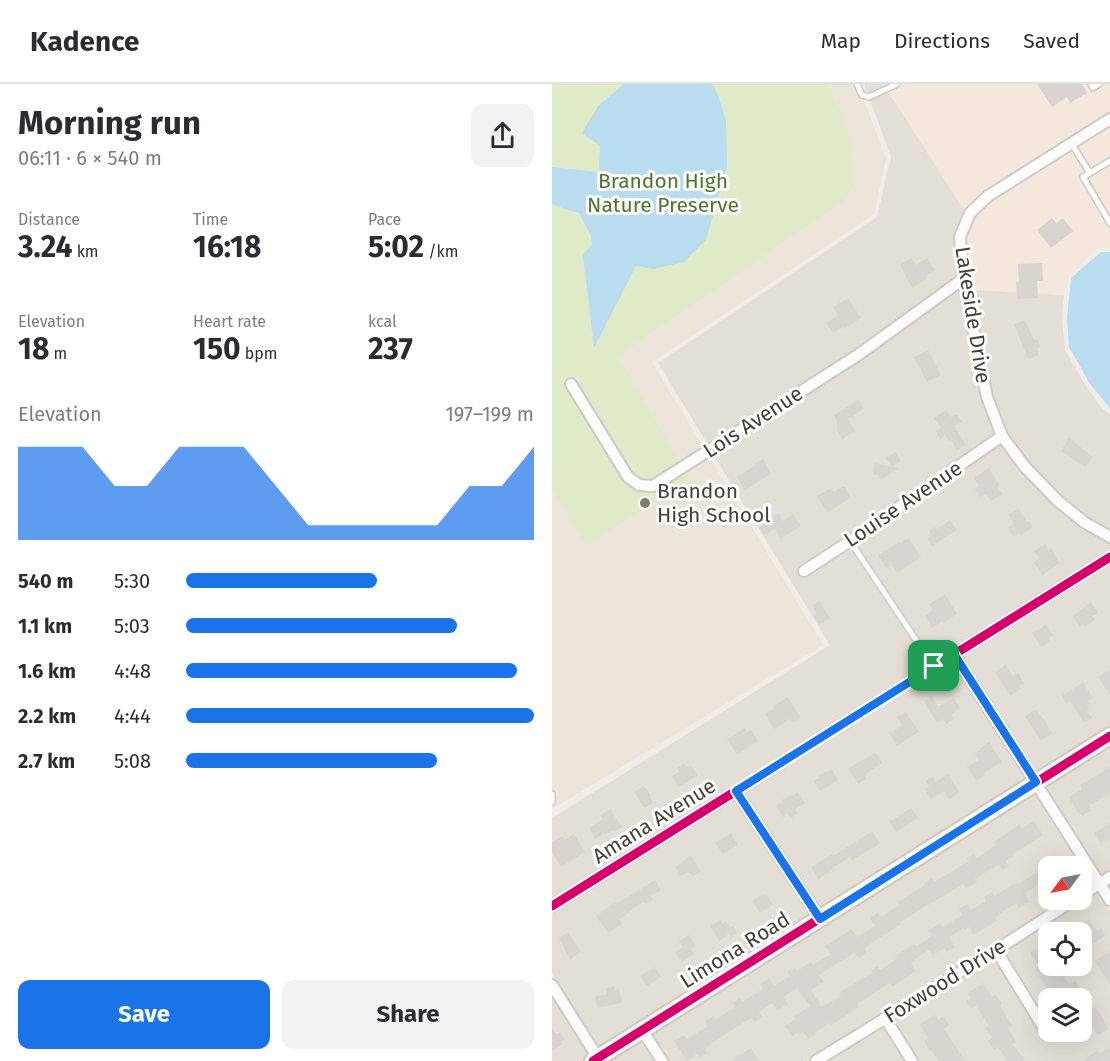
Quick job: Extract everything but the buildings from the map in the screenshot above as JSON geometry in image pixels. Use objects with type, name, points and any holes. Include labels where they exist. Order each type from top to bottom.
[{"type":"street","name":"Lakeside Drive","points":[[1110,118],[988,196],[970,213],[960,237],[963,279],[987,397],[1002,436],[1025,467],[1058,501],[1084,522],[1110,537]]},
{"type":"street","name":"Lois Avenue","points":[[572,384],[628,477],[639,485],[653,486],[858,355],[963,279]]},
{"type":"street","name":"Louise Avenue","points":[[804,571],[1002,436]]},
{"type":"street","name":"Amana Avenue","points":[[552,906],[1110,557]]},
{"type":"street","points":[[954,654],[1110,900]]},
{"type":"street","name":"Limona Road","points":[[596,1059],[1110,736]]},
{"type":"street","points":[[736,791],[820,919]]},
{"type":"street","points":[[1092,888],[1110,877]]},
{"type":"street","name":"Foxwood Drive","points":[[816,1061],[1058,910]]},
{"type":"street","points":[[996,950],[1038,1019]]},
{"type":"street","points":[[552,985],[596,1059]]},
{"type":"street","points":[[885,1018],[912,1061]]},
{"type":"street","points":[[642,1030],[662,1061]]},
{"type":"lane","points":[[857,84],[862,95],[870,97],[897,84]]},
{"type":"lane","points":[[1091,84],[1093,88],[1099,84]]},
{"type":"lane","points":[[1071,143],[1090,173]]},
{"type":"lane","points":[[1110,160],[1083,177],[1110,223]]},
{"type":"lane","points":[[850,541],[934,666]]},
{"type":"lane","points":[[552,794],[552,802]]},
{"type":"shaded area","name":"Brandon High School","points":[[552,84],[858,84],[886,159],[874,214],[652,362],[823,645],[552,809]]},
{"type":"shaded area","points":[[864,84],[881,84],[965,211],[954,238],[957,277],[855,350],[708,445],[658,363],[877,217],[891,157]]},
{"type":"shaded area","points":[[881,84],[1110,84],[1110,112],[986,191],[965,211]]},
{"type":"shaded area","points":[[1110,125],[1110,247],[1098,249],[1067,277],[1064,295],[979,290],[969,259],[968,233],[975,216],[992,200]]},
{"type":"shaded area","points":[[959,289],[982,399],[995,435],[796,570],[802,578],[1001,444],[1021,471],[1054,505],[1081,527],[1110,543],[1110,551],[552,900],[552,818],[830,645],[713,454],[861,359]]},
{"type":"shaded area","points":[[979,290],[1064,295],[1062,317],[1065,350],[1086,386],[1103,409],[1110,414],[1110,530],[1088,518],[1062,497],[1030,464],[1008,433],[993,395],[972,295]]},
{"type":"shaded area","points":[[1110,563],[1110,730],[1039,775],[962,655]]},
{"type":"shaded area","points":[[952,662],[1029,781],[822,912],[744,792]]},
{"type":"shaded area","points":[[1110,742],[1110,871],[1102,876],[1092,856],[1090,856],[1044,783]]},
{"type":"shaded area","points":[[1034,790],[1076,856],[1038,856],[1038,910],[1049,910],[806,1061],[669,1061],[650,1031]]},
{"type":"shaded area","points":[[734,799],[812,918],[600,1050],[552,974],[552,912]]},
{"type":"shaded area","points":[[1098,891],[1110,911],[1110,1061],[919,1061],[893,1020],[993,958],[1038,1029],[1038,1042],[1092,1042],[1092,988],[1038,988],[1038,1008],[1003,952],[1038,930],[1038,976],[1092,976],[1092,922],[1050,922],[1068,910],[1092,910],[1092,895]]},
{"type":"shaded area","points":[[552,996],[590,1056],[583,1061],[552,1061]]},
{"type":"shaded area","points":[[883,1026],[905,1061],[826,1061]]},
{"type":"shaded area","points":[[640,1038],[655,1061],[603,1061]]},
{"type":"green space","name":"Brandon High Nature Preserve","points":[[552,84],[828,84],[847,128],[854,184],[845,200],[618,356],[690,480],[586,545],[552,490]]},
{"type":"water","points":[[624,84],[712,84],[726,121],[727,167],[706,240],[684,262],[654,269],[636,266],[594,348],[583,255],[592,244],[591,236],[579,213],[552,204],[552,167],[599,172],[600,146],[582,133],[598,106]]},
{"type":"water","points":[[1101,252],[1110,252],[1110,408],[1090,384],[1069,347],[1067,317],[1071,278]]},
{"type":"cycle path","points":[[552,906],[1110,557]]},
{"type":"cycle path","points":[[593,1061],[1110,736]]},
{"type":"place","name":"Brandon High School","points":[[645,503]]},
{"type":"route","points":[[954,654],[1036,782],[820,919],[736,791],[934,666],[954,654]]}]
